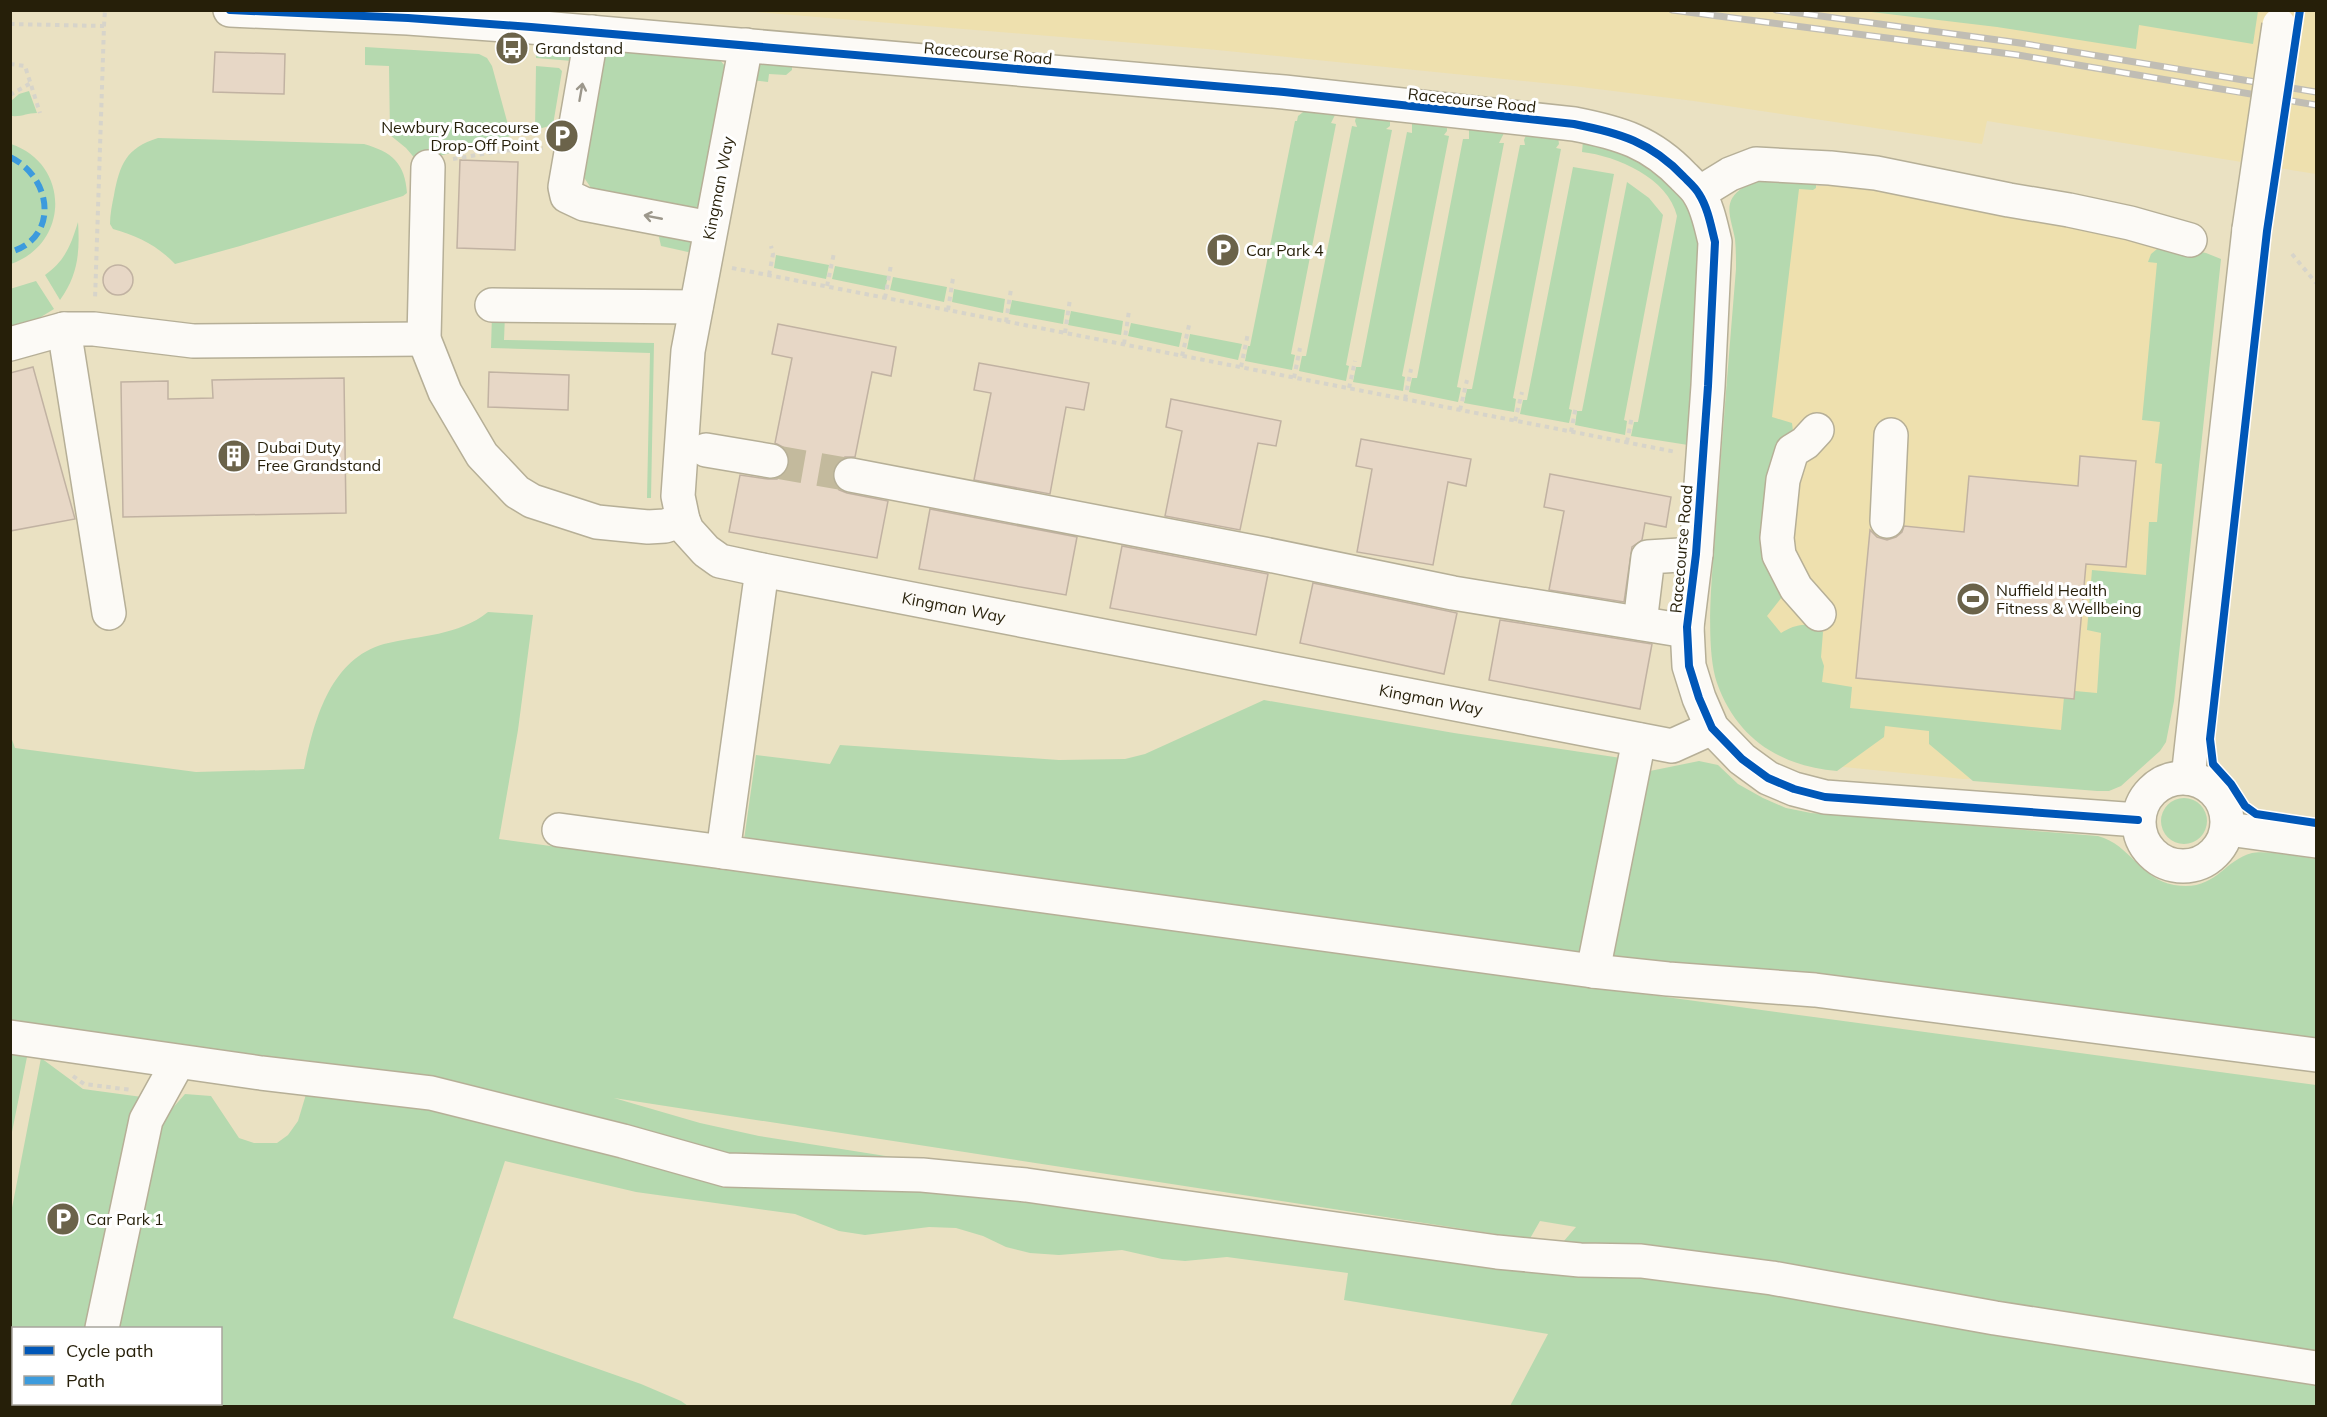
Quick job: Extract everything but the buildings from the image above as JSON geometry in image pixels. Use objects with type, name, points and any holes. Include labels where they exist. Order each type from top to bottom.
[{"type":"street","name":"Racecourse Road","points":[[230,10],[408,18],[592,32],[1284,92],[1574,124],[1638,141],[1657,152],[1676,168],[1699,193],[1713,232],[1716,264],[1696,554],[1688,627],[1689,666],[1712,728],[1742,759],[1768,778],[1794,789],[1825,797],[2138,820]]},
{"type":"street","points":[[2281,18],[2248,229],[2201,771],[2202,782],[2214,790],[2223,801],[2228,814],[2316,841]]},
{"type":"street","points":[[592,32],[565,187],[567,196],[584,204],[710,228]]},
{"type":"street","name":"Kingman Way","points":[[746,45],[688,351],[692,453],[678,496],[683,520],[696,542],[720,561],[1672,746],[1712,728]]},
{"type":"street","points":[[1699,193],[1730,174],[1756,164],[1830,168],[1876,173],[2069,210],[2130,223],[2190,240]]},
{"type":"street","points":[[428,167],[424,339],[446,392],[482,455],[517,492],[532,501],[597,522],[648,527],[665,526],[683,520]]},
{"type":"street","points":[[492,304],[696,308]]},
{"type":"street","points":[[79,329],[109,613]]},
{"type":"street","points":[[10,344],[79,329],[193,341],[424,339]]},
{"type":"street","points":[[1817,430],[1805,443],[1792,451],[1783,480],[1777,538],[1779,555],[1796,588],[1819,614]]},
{"type":"street","points":[[1887,521],[1891,435]]},
{"type":"street","points":[[692,453],[771,460]]},
{"type":"street","points":[[851,475],[1264,554],[1453,593],[1674,629],[1688,627]]},
{"type":"street","points":[[1640,623],[1648,557],[1696,554]]},
{"type":"street","points":[[723,852],[762,570]]},
{"type":"street","points":[[1593,971],[1639,740]]},
{"type":"street","points":[[2201,771],[2174,778],[2160,784],[2149,793],[2141,806],[2138,820],[2145,846],[2154,856],[2166,863],[2179,867],[2193,866],[2216,853],[2236,817]]},
{"type":"street","points":[[559,830],[1593,971],[1815,990],[2316,1055]]},
{"type":"street","points":[[10,1038],[178,1062],[431,1093],[623,1141],[726,1170],[922,1175],[1026,1185],[1497,1252],[1580,1260],[1652,1263],[1772,1278],[2007,1320],[2316,1368]]},
{"type":"street","points":[[102,1327],[146,1120],[178,1062]]},
{"type":"path","points":[[79,329],[105,10]]},
{"type":"path","points":[[10,24],[104,26]]},
{"type":"path","points":[[10,64],[25,66],[40,113]]},
{"type":"path","points":[[10,95],[13,90],[25,88],[31,83]]},
{"type":"path","points":[[428,167],[459,156],[500,151],[540,147],[571,150]]},
{"type":"path","points":[[769,275],[773,254],[771,246]]},
{"type":"path","points":[[827,286],[834,254]]},
{"type":"path","points":[[2292,254],[2316,283]]},
{"type":"path","points":[[704,262],[1703,457]]},
{"type":"path","points":[[885,298],[891,265]]},
{"type":"path","points":[[948,310],[953,278]]},
{"type":"path","points":[[1006,322],[1011,289]]},
{"type":"path","points":[[1065,333],[1070,299]]},
{"type":"path","points":[[1124,345],[1129,311]]},
{"type":"path","points":[[1182,356],[1190,321]]},
{"type":"path","points":[[1241,367],[1248,333]]},
{"type":"path","points":[[1294,378],[1300,348]]},
{"type":"path","points":[[1349,388],[1355,361]]},
{"type":"path","points":[[1405,399],[1411,369]]},
{"type":"path","points":[[1460,410],[1467,380]]},
{"type":"path","points":[[1515,421],[1522,392]]},
{"type":"path","points":[[1571,432],[1576,406]]},
{"type":"path","points":[[1627,442],[1632,416]]},
{"type":"path","points":[[2201,771],[2232,784],[2236,817]]},
{"type":"shaded area","points":[[744,11],[2316,11],[2316,174],[1987,121],[1982,144],[1694,101],[1573,86],[1207,49]]},
{"type":"shaded area","points":[[1760,186],[1899,186],[2206,253],[2169,588],[2105,775],[1963,779],[1794,762],[1713,564],[1740,231]]},
{"type":"green space","points":[[2258,10],[2253,44],[2139,25],[2136,49],[1997,27],[1863,11]]},
{"type":"green space","points":[[537,41],[565,42],[576,48],[572,61],[536,58]]},
{"type":"green space","points":[[365,47],[479,54],[487,58],[492,66],[511,136],[418,162],[390,135],[389,66],[365,65]]},
{"type":"green space","points":[[601,49],[719,59],[725,66],[727,74],[702,202],[689,213],[593,191],[583,176]]},
{"type":"green space","points":[[761,61],[792,63],[792,70],[786,75],[769,74],[768,82],[751,80],[752,73]]},
{"type":"green space","points":[[536,66],[559,68],[562,71],[553,125],[535,130]]},
{"type":"green space","points":[[29,91],[37,113],[11,116],[11,101],[19,94]]},
{"type":"green space","points":[[1307,109],[1334,111],[1335,115],[1331,123],[1336,124],[1291,354],[1295,355],[1292,370],[1245,361],[1248,346],[1250,346],[1295,121]]},
{"type":"green space","points":[[1357,114],[1390,119],[1390,126],[1386,129],[1392,130],[1346,365],[1349,366],[1346,381],[1299,371],[1302,356],[1306,356],[1352,126],[1357,127],[1355,121]]},
{"type":"green space","points":[[1412,121],[1447,125],[1444,135],[1449,136],[1402,376],[1405,377],[1403,391],[1353,382],[1356,367],[1361,367],[1407,132],[1412,133]]},
{"type":"green space","points":[[1469,128],[1504,133],[1499,143],[1504,143],[1457,387],[1461,388],[1458,402],[1409,392],[1412,378],[1417,378],[1463,139],[1469,139]]},
{"type":"green space","points":[[1527,133],[1558,137],[1559,144],[1556,148],[1561,149],[1513,398],[1516,399],[1514,412],[1464,403],[1467,389],[1472,389],[1520,145],[1525,145],[1524,140]]},
{"type":"green space","points":[[158,138],[364,144],[382,151],[395,160],[403,174],[407,193],[240,246],[175,264],[154,246],[113,229],[110,224],[114,195],[122,166],[138,147]]},
{"type":"green space","points":[[1583,141],[1614,143],[1674,181],[1702,233],[1688,445],[1631,436],[1634,422],[1638,422],[1677,216],[1672,203],[1652,180],[1639,171],[1610,158],[1582,152]]},
{"type":"green space","points":[[11,144],[30,154],[44,168],[52,185],[55,204],[52,222],[44,239],[30,254],[11,264]]},
{"type":"green space","points":[[1573,167],[1614,174],[1569,409],[1572,410],[1569,423],[1520,414],[1523,400],[1527,400]]},
{"type":"green space","points":[[1741,180],[1816,184],[1813,190],[1799,189],[1772,417],[1792,423],[1793,431],[1790,438],[1782,597],[1767,616],[1781,633],[1802,625],[1812,626],[1823,632],[1822,682],[1852,687],[1850,708],[2061,730],[2064,697],[2075,691],[2097,693],[2101,633],[2087,630],[2092,570],[2146,575],[2149,522],[2157,522],[2162,464],[2155,463],[2160,422],[2142,420],[2157,263],[2148,262],[2151,254],[2163,244],[2206,253],[2221,259],[2174,701],[2166,742],[2160,751],[2121,786],[2109,791],[2097,791],[1973,781],[1929,744],[1929,731],[1885,726],[1884,737],[1837,771],[1816,768],[1779,756],[1763,746],[1736,720],[1717,683],[1713,667],[1710,627],[1736,269],[1735,239],[1729,210],[1732,198],[1744,187]]},
{"type":"green space","points":[[1627,182],[1649,198],[1663,215],[1624,420],[1627,421],[1625,435],[1575,425],[1577,411],[1582,411]]},
{"type":"green space","points":[[78,222],[79,243],[74,272],[60,300],[45,275],[58,264],[66,252]]},
{"type":"green space","points":[[667,229],[694,234],[693,249],[688,252],[661,246],[659,237]]},
{"type":"green space","points":[[776,255],[829,265],[826,279],[774,268]]},
{"type":"green space","points":[[835,266],[888,276],[885,290],[832,279]]},
{"type":"green space","points":[[893,277],[947,287],[944,302],[890,290]]},
{"type":"green space","points":[[36,281],[54,309],[36,320],[11,328],[10,289]]},
{"type":"green space","points":[[954,289],[1005,299],[1003,313],[952,302]]},
{"type":"green space","points":[[1012,300],[1065,310],[1063,324],[1009,314]]},
{"type":"green space","points":[[1071,311],[1123,321],[1121,335],[1068,325]]},
{"type":"green space","points":[[492,315],[505,315],[504,340],[654,343],[651,498],[647,498],[650,353],[491,348]]},
{"type":"green space","points":[[1131,323],[1182,333],[1179,347],[1128,336]]},
{"type":"green space","points":[[1190,334],[1242,344],[1238,360],[1187,349]]},
{"type":"green space","points":[[488,612],[533,615],[518,730],[499,839],[2316,1085],[2316,1360],[1557,1249],[1576,1227],[1540,1221],[1528,1242],[1502,1235],[614,1098],[700,1123],[759,1136],[968,1169],[736,1158],[11,1032],[10,734],[15,748],[196,772],[304,769],[319,712],[338,677],[350,663],[365,652],[384,644],[452,630]]},
{"type":"green space","points":[[1264,700],[1454,733],[1621,758],[1588,949],[1574,960],[744,840],[756,755],[830,764],[840,745],[1059,760],[1125,759],[1145,754]]},
{"type":"green space","points":[[1699,761],[1718,765],[1738,784],[1763,798],[1786,808],[1811,813],[2098,836],[2119,847],[2152,876],[2174,885],[2200,884],[2218,875],[2233,862],[2252,853],[2274,853],[2316,859],[2316,1051],[1610,960],[1645,772]]},
{"type":"green space","points":[[2184,798],[2200,805],[2207,821],[2200,837],[2184,844],[2168,837],[2161,821],[2168,805]]},
{"type":"green space","points":[[10,1054],[27,1057],[11,1137]]},
{"type":"green space","name":"Car Park 1","points":[[41,1058],[83,1089],[142,1097],[94,1327],[12,1327],[12,1362],[11,1213]]},
{"type":"green space","points":[[307,1091],[427,1102],[662,1162],[926,1182],[1669,1272],[2316,1374],[2316,1406],[1510,1406],[1548,1334],[1344,1300],[1348,1273],[1227,1257],[1185,1261],[1162,1259],[1122,1250],[1059,1255],[1030,1253],[1006,1247],[983,1236],[956,1228],[929,1227],[865,1235],[839,1231],[795,1214],[636,1192],[505,1161],[453,1318],[641,1384],[688,1406],[95,1406],[222,1405],[222,1327],[112,1327],[156,1127],[185,1094],[211,1096],[239,1138],[254,1143],[277,1143],[288,1135],[298,1121]]},
{"type":"tunnel","points":[[771,461],[851,475]]},
{"type":"railway","points":[[1672,10],[2018,55],[2316,105]]},
{"type":"railway","points":[[1776,10],[2020,43],[2316,92]]},
{"type":"marked path","points":[[10,157],[24,166],[35,178],[42,192],[44,207],[43,221],[37,234],[26,245],[10,252]]},
{"type":"cycle path","points":[[230,10],[408,18],[531,27],[1284,92],[1574,124],[1620,135],[1659,155],[1696,190],[1707,211],[1715,242],[1696,554],[1687,627],[1689,666],[1712,728],[1742,759],[1768,778],[1794,789],[1825,797],[2138,820]]},
{"type":"cycle path","points":[[2300,10],[2267,231],[2210,739],[2213,764],[2231,784],[2245,806],[2256,814],[2316,823]]},
{"type":"place","name":"Grandstand","points":[[512,48]]},
{"type":"place","name":"Newbury Racecourse Drop-Off Point","points":[[562,136]]},
{"type":"place","name":"Car Park 4","points":[[1223,250]]},
{"type":"place","name":"Dubai Duty Free Grandstand","points":[[234,456]]},
{"type":"place","name":"Nuffield Health Fitness & Wellbeing","points":[[1973,599]]},
{"type":"place","name":"Car Park 1","points":[[63,1219]]}]
